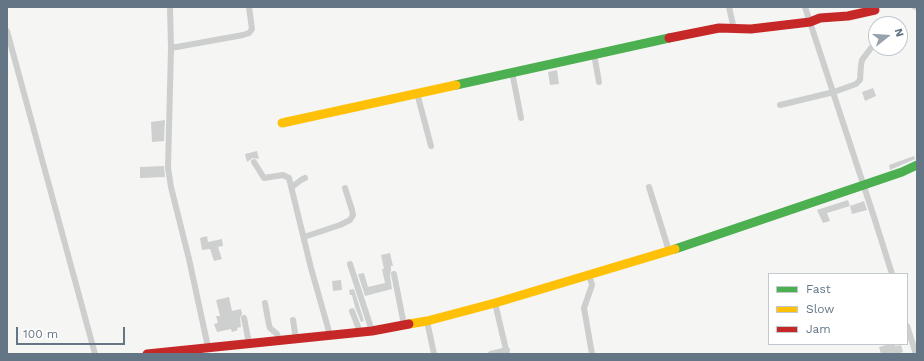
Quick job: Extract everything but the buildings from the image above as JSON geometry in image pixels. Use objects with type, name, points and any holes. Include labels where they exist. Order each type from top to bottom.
[{"type":"street","points":[[170,7],[171,48],[168,168],[171,187],[190,259],[208,347]]},
{"type":"street","points":[[171,48],[243,36],[249,33],[252,29],[250,7]]},
{"type":"street","points":[[729,7],[734,29]]},
{"type":"street","points":[[805,7],[864,184],[892,273]]},
{"type":"street","points":[[282,123],[719,28],[751,28],[810,22],[820,18],[848,16],[875,10]]},
{"type":"street","points":[[7,31],[95,354]]},
{"type":"street","points":[[780,105],[834,92],[856,84],[860,80],[860,65],[868,53]]},
{"type":"street","points":[[594,54],[599,82]]},
{"type":"street","points":[[512,72],[521,118]]},
{"type":"street","points":[[417,93],[431,146]]},
{"type":"street","points":[[254,162],[264,178],[286,175],[289,178],[330,336]]},
{"type":"street","points":[[147,354],[330,336],[372,331],[427,321],[494,303],[669,251],[902,172],[917,165]]},
{"type":"street","points":[[292,188],[305,178]]},
{"type":"street","points":[[649,187],[669,251]]},
{"type":"street","points":[[304,237],[340,226],[350,220],[353,215],[345,188]]},
{"type":"street","points":[[350,264],[372,331]]},
{"type":"street","points":[[394,274],[404,325]]},
{"type":"street","points":[[589,274],[592,285],[584,308],[592,354]]},
{"type":"street","points":[[265,303],[268,325],[277,334],[279,340]]},
{"type":"street","points":[[490,354],[507,352],[494,303]]},
{"type":"street","points":[[352,311],[360,332]]},
{"type":"street","points":[[244,318],[250,344]]},
{"type":"street","points":[[293,320],[296,339]]},
{"type":"street","points":[[427,321],[434,354]]},
{"type":"street","points":[[908,329],[916,354]]},
{"type":"traffic: fast","points":[[456,85],[669,38]]},
{"type":"traffic: fast","points":[[675,249],[902,172],[917,165]]},
{"type":"traffic: slow","points":[[282,123],[456,85]]},
{"type":"traffic: slow","points":[[409,324],[427,321],[495,303],[675,249]]},
{"type":"traffic: jam","points":[[669,38],[719,28],[751,29],[810,22],[820,18],[848,16],[875,10]]},
{"type":"traffic: jam","points":[[147,354],[372,331],[409,324]]}]
